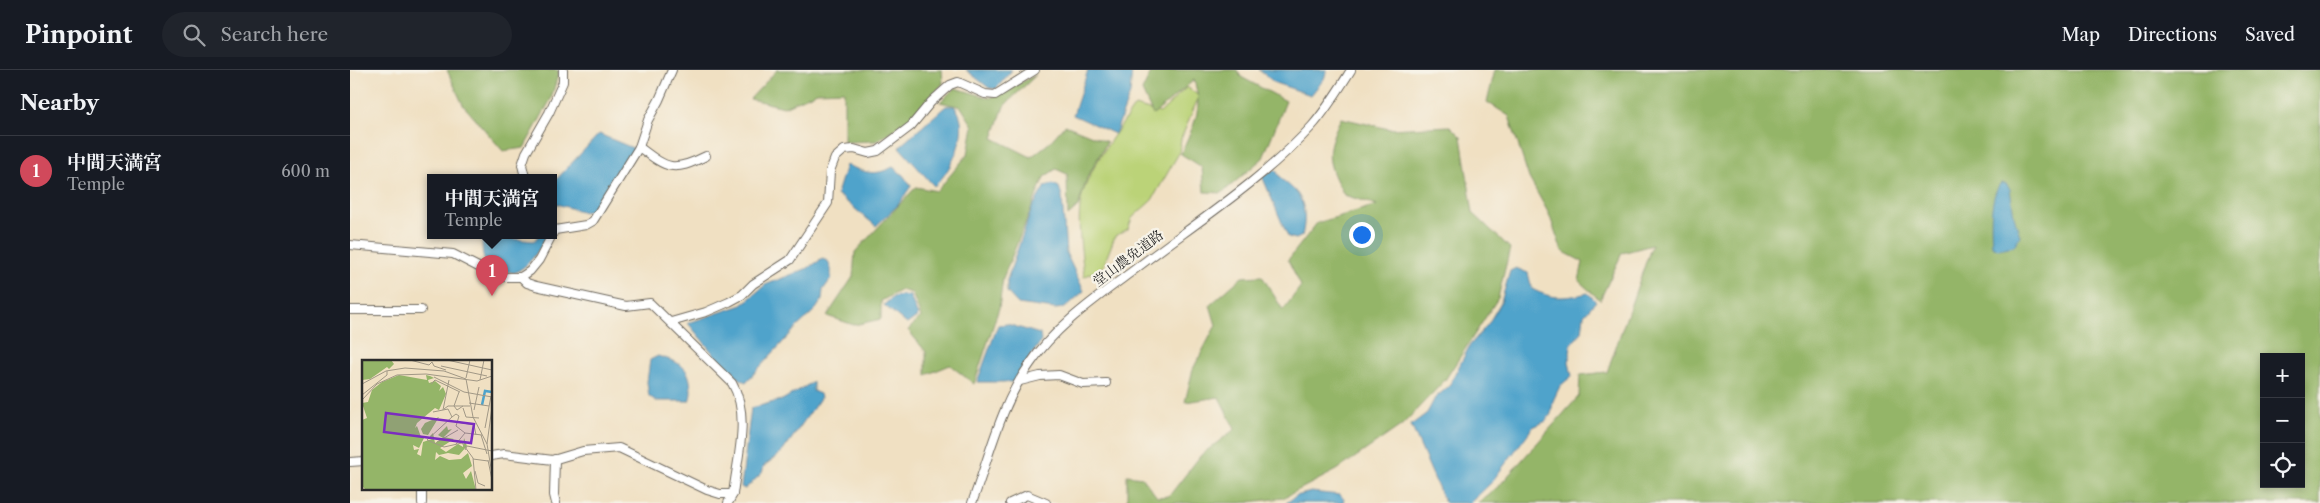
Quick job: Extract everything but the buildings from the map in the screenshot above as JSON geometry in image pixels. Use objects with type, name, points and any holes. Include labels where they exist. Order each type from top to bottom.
[{"type":"street","points":[[524,174],[522,165],[526,153],[549,113],[563,82],[563,70]]},
{"type":"street","points":[[557,230],[586,225],[593,221],[639,146],[648,120],[672,70]]},
{"type":"street","points":[[671,322],[706,312],[729,302],[790,260],[828,203],[830,171],[835,158],[844,150],[854,149],[868,153],[878,151],[912,126],[931,102],[950,85],[958,82],[986,94],[995,95],[1035,70]]},
{"type":"street","name":"堂山農免道路","points":[[972,503],[1000,419],[1020,381],[1046,344],[1069,320],[1271,166],[1314,124],[1351,70]]},
{"type":"street","points":[[639,146],[664,166],[685,165],[706,156]]},
{"type":"street","points":[[350,245],[452,254],[504,277],[521,277],[534,265],[549,239]]},
{"type":"street","points":[[521,277],[527,283],[536,286],[626,306],[650,303],[732,383],[736,390],[742,413],[733,494],[728,503]]},
{"type":"street","points":[[350,310],[421,310]]},
{"type":"street","points":[[1020,381],[1040,376],[1059,375],[1083,384],[1106,382]]},
{"type":"street","points":[[492,456],[504,454],[555,459],[583,451],[619,448],[707,490],[720,494],[733,494]]},
{"type":"street","points":[[555,459],[554,495],[556,503]]},
{"type":"street","points":[[422,490],[422,503]]},
{"type":"street","points":[[1010,503],[1027,495],[1046,503]]},
{"type":"green space","points":[[447,70],[559,71],[551,99],[524,148],[503,151],[463,105]]},
{"type":"green space","points":[[777,70],[942,70],[943,84],[907,121],[876,141],[844,142],[844,91],[817,92],[784,107],[750,99]]},
{"type":"green space","points":[[1152,70],[1237,70],[1241,77],[1286,101],[1263,158],[1222,193],[1204,192],[1202,167],[1181,154],[1196,118],[1198,101],[1194,80],[1153,115],[1142,91]]},
{"type":"green space","points":[[1495,70],[2320,70],[2320,503],[1478,503],[1499,486],[1579,396],[1580,375],[1607,372],[1652,245],[1622,253],[1600,300],[1579,281],[1583,262],[1562,251],[1549,214],[1529,178],[1509,116],[1487,102]]},
{"type":"green space","points":[[1036,75],[1004,106],[993,138],[1031,157],[1049,143],[1065,125],[1107,142],[1087,178],[1078,207],[1068,216],[1067,174],[1056,169],[1044,177],[1003,278],[999,308],[974,384],[950,365],[926,375],[926,352],[908,330],[921,317],[912,293],[901,290],[881,301],[881,319],[854,325],[827,316],[853,277],[855,252],[916,187],[937,191],[968,154],[973,126],[961,107],[940,102],[955,88],[990,98]]},
{"type":"green space","points":[[1187,87],[1199,96],[1181,139],[1179,153],[1152,200],[1132,218],[1128,229],[1115,236],[1103,267],[1084,277],[1079,213],[1083,192],[1093,169],[1135,106],[1160,113]]},
{"type":"green space","points":[[1341,118],[1389,129],[1450,126],[1461,137],[1473,213],[1510,248],[1498,298],[1445,380],[1402,425],[1337,470],[1283,498],[1241,503],[1127,503],[1127,475],[1142,477],[1157,497],[1169,496],[1201,455],[1235,429],[1219,397],[1185,402],[1193,369],[1216,325],[1210,305],[1242,277],[1262,276],[1283,310],[1301,286],[1288,260],[1317,223],[1377,205],[1344,195],[1334,174],[1329,157],[1330,149]]},
{"type":"water","points":[[966,70],[1012,70],[996,89],[989,88]]},
{"type":"water","points":[[1088,70],[1132,70],[1130,94],[1115,134],[1073,115]]},
{"type":"water","points":[[1259,70],[1327,70],[1324,79],[1311,95],[1275,83]]},
{"type":"water","points":[[946,106],[954,106],[959,114],[961,136],[953,160],[941,179],[934,186],[899,147]]},
{"type":"water","points":[[599,134],[635,149],[597,209],[584,212],[557,204],[557,179]]},
{"type":"water","points":[[846,165],[875,173],[893,167],[903,175],[911,186],[898,205],[876,226],[837,194]]},
{"type":"water","points":[[1276,170],[1281,178],[1297,193],[1304,210],[1302,236],[1296,239],[1288,237],[1262,176]]},
{"type":"water","points":[[2001,183],[2006,184],[2010,189],[2014,216],[2020,236],[2014,246],[1998,249],[1992,246],[1991,230],[1994,196]]},
{"type":"water","points":[[1053,184],[1059,187],[1062,196],[1066,253],[1084,291],[1065,308],[1055,309],[1018,304],[1007,292],[1007,280],[1032,208],[1045,186]]},
{"type":"water","points":[[482,239],[534,241],[536,239],[545,239],[530,262],[514,273],[492,267],[485,261],[483,256]]},
{"type":"water","points":[[822,259],[828,261],[831,269],[831,279],[823,290],[822,300],[816,309],[746,382],[730,374],[688,323],[742,305],[765,285],[808,268]]},
{"type":"water","points":[[1516,268],[1528,273],[1532,289],[1540,293],[1560,297],[1588,293],[1596,301],[1584,315],[1582,332],[1571,344],[1569,362],[1572,376],[1560,386],[1553,401],[1551,414],[1546,421],[1533,427],[1491,483],[1470,503],[1445,503],[1411,425],[1427,413],[1435,398],[1449,386],[1470,345],[1488,324],[1501,302],[1510,271]]},
{"type":"water","points":[[910,296],[918,316],[907,324],[884,305],[893,297]]},
{"type":"water","points":[[1007,324],[1040,334],[1041,341],[1014,382],[977,382],[998,325]]},
{"type":"water","points":[[658,356],[683,366],[686,370],[691,387],[689,401],[656,401],[649,396],[647,382],[650,360]]},
{"type":"water","points":[[813,382],[813,391],[820,394],[821,397],[783,451],[764,466],[762,473],[745,489],[741,487],[751,408],[782,400]]},
{"type":"water","points":[[1311,492],[1340,495],[1344,499],[1343,503],[1286,503],[1296,496]]},
{"type":"place","name":"中間天満宮","points":[[492,296]]}]
